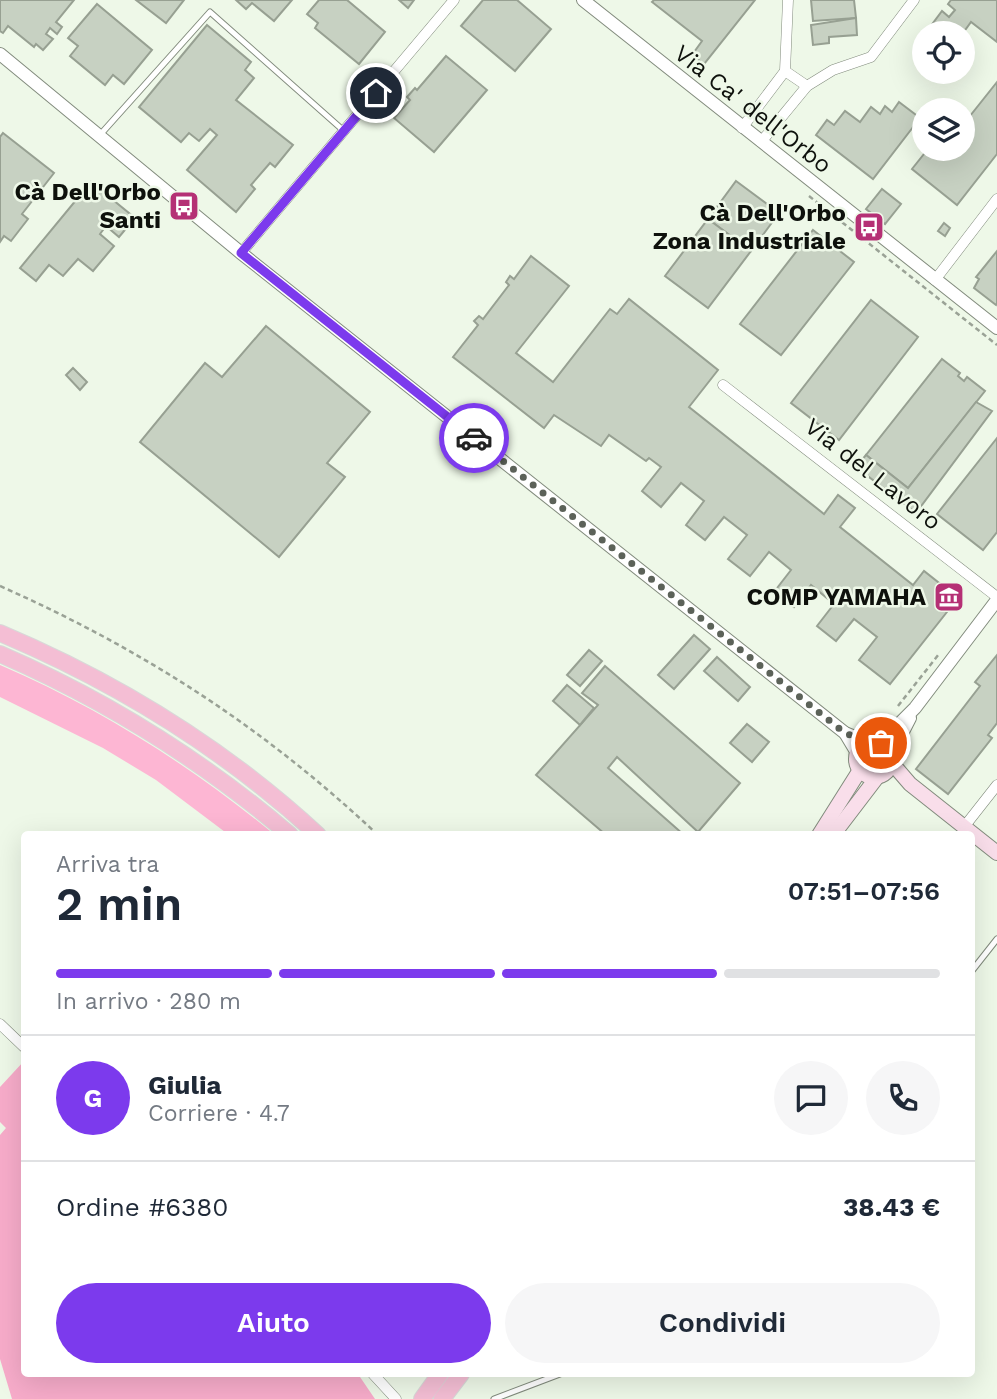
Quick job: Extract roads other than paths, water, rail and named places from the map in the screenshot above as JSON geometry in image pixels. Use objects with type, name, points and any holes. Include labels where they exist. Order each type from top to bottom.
[{"type":"main road","points":[[0,634],[96,678],[191,734],[313,831]]},
{"type":"main road","points":[[0,654],[128,718],[220,778],[285,831]]},
{"type":"main road","points":[[821,831],[860,769],[857,753],[874,742],[886,767],[969,831]]},
{"type":"main road","points":[[860,769],[868,775],[886,767]]},
{"type":"main road","points":[[836,831],[886,767]]},
{"type":"main road","points":[[975,836],[997,853]]},
{"type":"main road","points":[[422,1399],[438,1377]]},
{"type":"main road","points":[[442,1399],[459,1377]]},
{"type":"street","points":[[241,253],[454,0]]},
{"type":"street","name":"Via Ca' dell'Orbo","points":[[583,0],[997,328]]},
{"type":"street","points":[[743,128],[785,71],[789,34],[788,0]]},
{"type":"street","points":[[761,142],[785,117],[807,86],[833,70],[871,57],[914,0]]},
{"type":"street","points":[[0,54],[241,253],[845,733],[857,753]]},
{"type":"street","points":[[785,71],[807,86]]},
{"type":"street","points":[[935,280],[997,200]]},
{"type":"street","name":"Via del Lavoro","points":[[723,385],[997,598],[915,708],[886,767]]},
{"type":"street","name":"Via del Lavoro","points":[[874,742],[915,708]]},
{"type":"street","points":[[845,733],[874,742]]},
{"type":"street","points":[[964,827],[997,785]]},
{"type":"street","points":[[0,1024],[21,1044]]},
{"type":"street","points":[[376,1377],[396,1399]]},
{"type":"lane","points":[[99,136],[210,12],[344,131]]},
{"type":"lane","points":[[975,967],[997,939]]},
{"type":"lane","points":[[494,1399],[552,1377]]},
{"type":"place","name":"Cà Dell'Orbo Santi","points":[[184,206]]},
{"type":"place","name":"Cà Dell'Orbo Zona Industriale","points":[[869,227]]},
{"type":"place","name":"COMP YAMAHA","points":[[949,597]]}]
